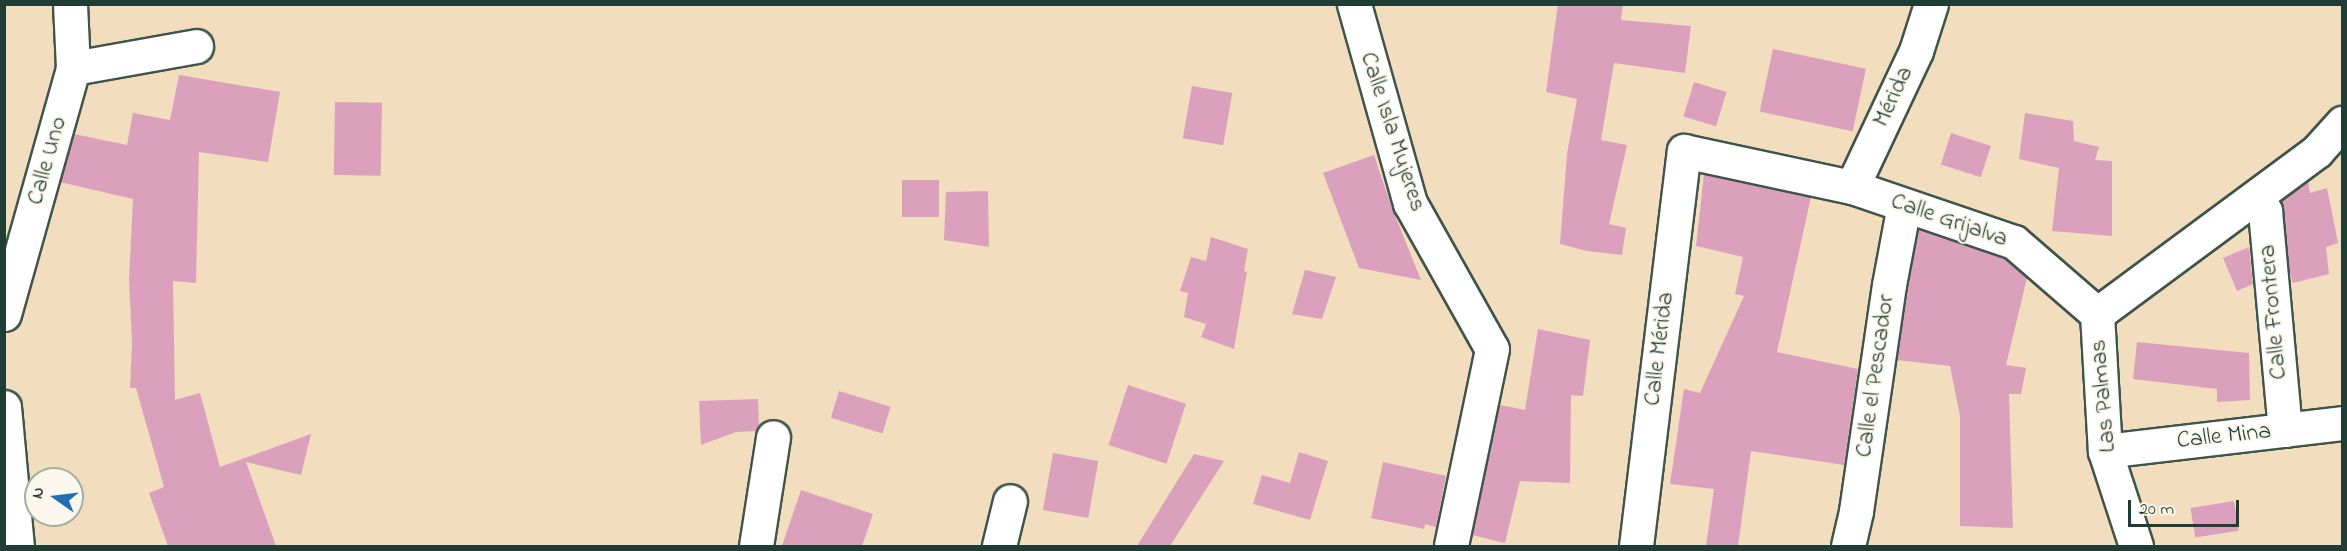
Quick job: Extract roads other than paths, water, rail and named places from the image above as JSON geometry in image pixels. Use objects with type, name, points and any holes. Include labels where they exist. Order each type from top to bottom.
[{"type":"street","name":"Calle Uno","points":[[4,314],[73,68],[70,4]]},
{"type":"street","name":"Calle Isla Mujeres","points":[[1354,4],[1410,203],[1492,349],[1451,546]]},
{"type":"street","name":"Mérida","points":[[1852,187],[1916,51],[1931,4]]},
{"type":"street","points":[[73,68],[196,46]]},
{"type":"street","points":[[2097,314],[2318,151],[2343,123]]},
{"type":"street","name":"Calle Grijalva","points":[[1684,151],[1852,187],[2014,242],[2097,314]]},
{"type":"street","name":"Calle Mérida","points":[[1636,546],[1684,151]]},
{"type":"street","name":"Calle Frontera","points":[[2256,196],[2265,211],[2285,430]]},
{"type":"street","name":"Calle el Pescador","points":[[1848,546],[1856,511],[1889,285],[1904,205]]},
{"type":"street","name":"Las Palmas","points":[[2097,314],[2105,451],[2136,546]]},
{"type":"street","points":[[4,407],[17,546]]},
{"type":"street","name":"Calle Mina","points":[[2105,451],[2343,423]]},
{"type":"street","points":[[756,546],[772,437]]},
{"type":"street","points":[[999,546],[1010,501]]}]
